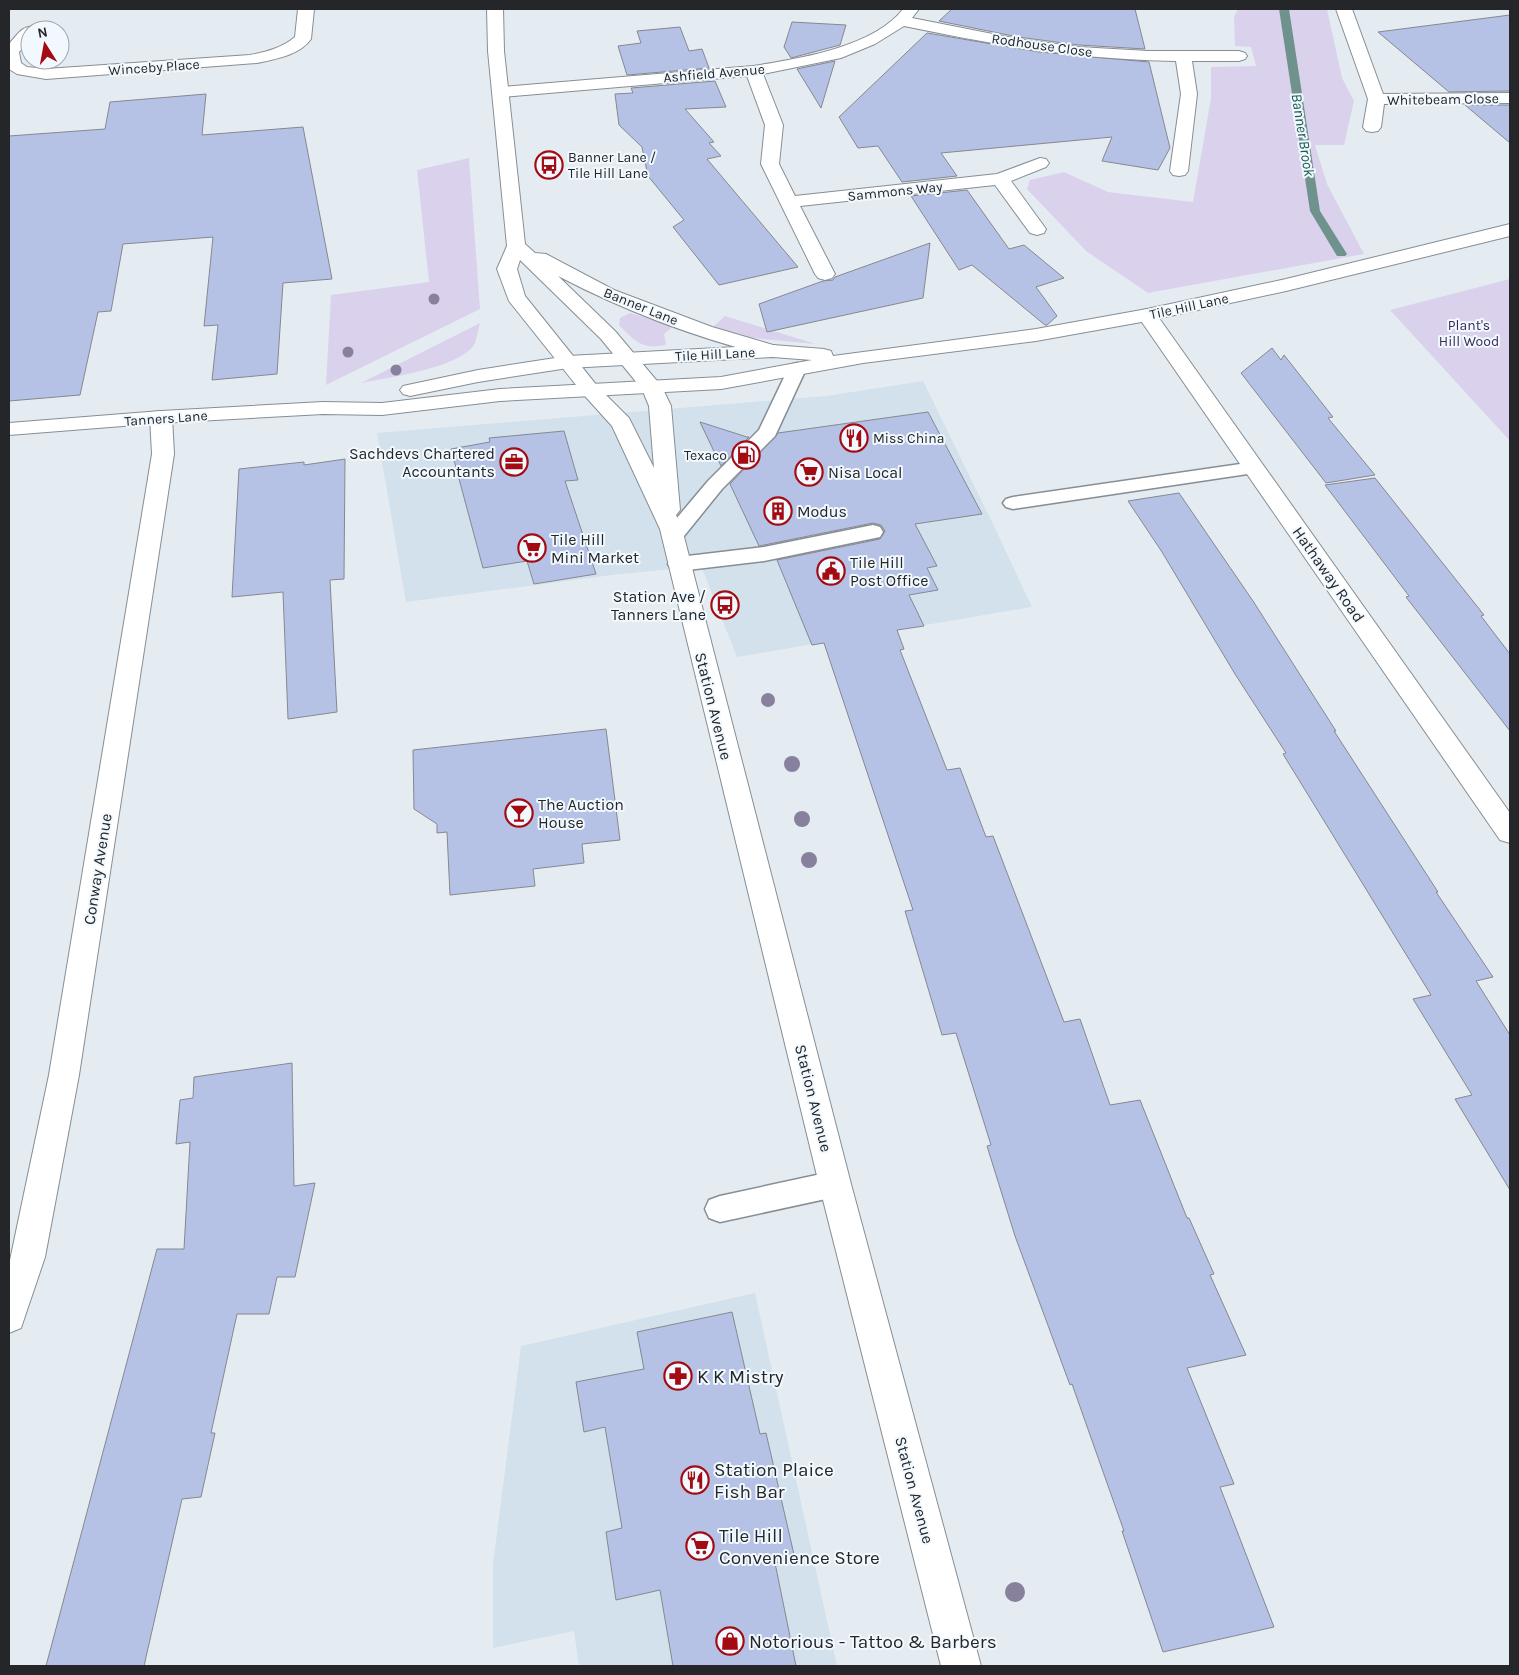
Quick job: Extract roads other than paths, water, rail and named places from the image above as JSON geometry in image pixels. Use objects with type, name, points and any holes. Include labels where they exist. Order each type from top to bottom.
[{"type":"street","name":"Winceby Place","points":[[21,70],[38,73],[250,60],[276,55],[295,47],[304,39],[306,9]]},
{"type":"street","points":[[494,9],[516,246],[507,269],[516,297],[591,391]]},
{"type":"street","name":"Whitebeam Close","points":[[1344,9],[1376,99],[1372,127]]},
{"type":"street","name":"Ashfield Avenue","points":[[501,92],[753,71],[792,66],[835,55],[869,42],[907,15]]},
{"type":"street","name":"Rodhouse Close","points":[[907,15],[1055,49],[1183,57],[1239,56]]},
{"type":"street","name":"Winceby Place","points":[[20,40],[11,51],[13,65],[20,69]]},
{"type":"street","points":[[1179,172],[1189,94],[1183,57]]},
{"type":"street","points":[[753,71],[774,125],[770,164],[825,274]]},
{"type":"street","name":"Whitebeam Close","points":[[1376,99],[1510,98]]},
{"type":"street","name":"Sammons Way","points":[[790,202],[1000,179],[1040,163]]},
{"type":"street","points":[[1000,179],[1037,229]]},
{"type":"street","name":"Tile Hill Lane","points":[[591,391],[721,383],[863,357],[1036,335],[1147,315],[1286,285],[1510,230]]},
{"type":"street","name":"Banner Lane","points":[[516,246],[607,294],[705,331],[773,351]]},
{"type":"street","name":"Banner Lane","points":[[516,246],[608,335],[652,388]]},
{"type":"street","name":"Hathaway Road","points":[[1147,315],[1510,833]]},
{"type":"street","name":"Tile Hill Lane","points":[[568,362],[773,351],[863,357]]},
{"type":"street","name":"Tanners Lane","points":[[323,408],[478,376],[568,362]]},
{"type":"street","name":"Station Avenue","points":[[652,388],[660,406],[674,543],[835,1184],[961,1666]]},
{"type":"street","name":"Tanners Lane","points":[[9,429],[161,417],[323,408],[382,409],[500,395],[591,391]]},
{"type":"street","name":"Station Avenue","points":[[591,391],[621,423],[634,445],[674,543]]},
{"type":"street","name":"Conway Avenue","points":[[9,1317],[28,1257],[64,1075],[163,454],[161,417]]},
{"type":"lane","points":[[797,369],[768,432],[715,485],[674,543],[764,554],[873,532]]},
{"type":"lane","points":[[1013,503],[1254,468]]},
{"type":"lane","points":[[720,1209],[835,1184]]},
{"type":"waterway","name":"Banner Brook","points":[[1284,9],[1315,211],[1341,254]]},
{"type":"place","name":"Banner Lane / Tile Hill Lane","points":[[549,165]]},
{"type":"place","name":"Miss China","points":[[854,438]]},
{"type":"place","name":"Texaco","points":[[746,455]]},
{"type":"place","name":"Sachdevs Chartered Accountants","points":[[514,462]]},
{"type":"place","name":"Nisa Local","points":[[809,472]]},
{"type":"place","name":"Modus","points":[[778,511]]},
{"type":"place","name":"Tile Hill Mini Market","points":[[532,548]]},
{"type":"place","name":"Tile Hill Post Office","points":[[831,571]]},
{"type":"place","name":"Station Ave / Tanners Lane","points":[[725,605]]},
{"type":"place","name":"The Auction House","points":[[519,813]]},
{"type":"place","name":"K K Mistry","points":[[678,1376]]},
{"type":"place","name":"Station Plaice Fish Bar","points":[[695,1480]]},
{"type":"place","name":"Tile Hill Convenience Store","points":[[700,1546]]},
{"type":"place","name":"Notorious - Tattoo & Barbers","points":[[730,1641]]},
{"type":"park label","name":"Plant's Hill Wood","points":[[1469,334]]}]
